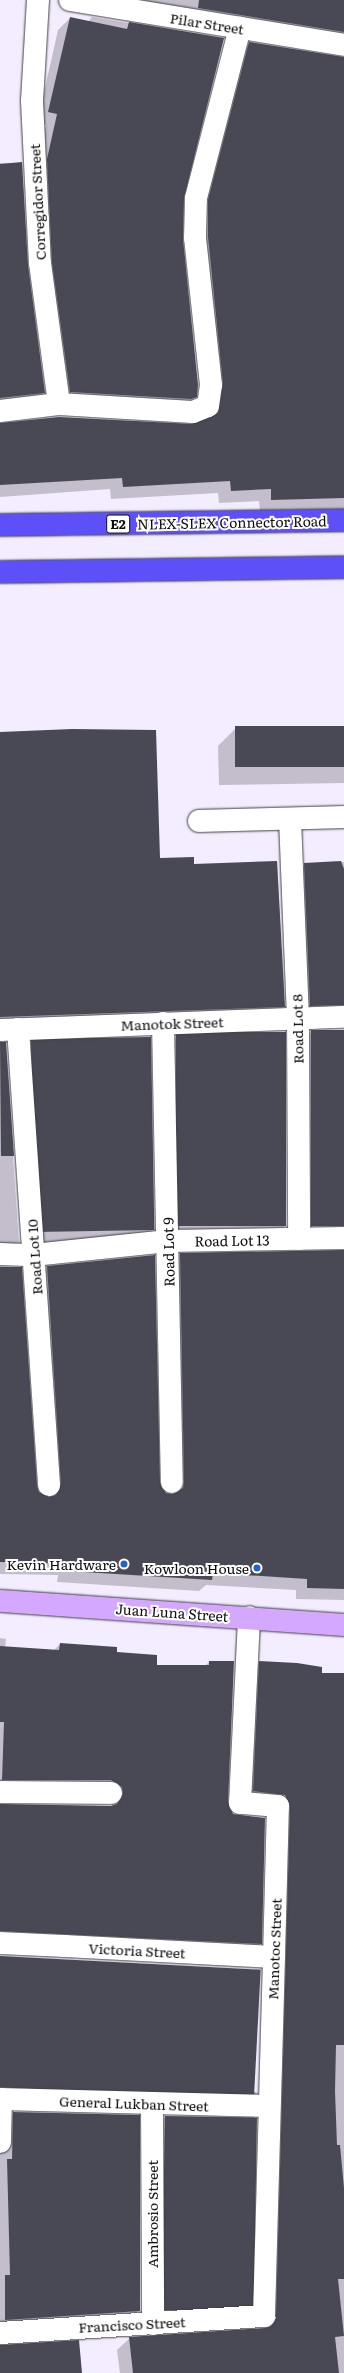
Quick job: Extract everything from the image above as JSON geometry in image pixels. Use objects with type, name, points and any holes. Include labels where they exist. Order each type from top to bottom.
[{"type":"highway","name":"NLEX-SLEX Connector Road","points":[[0,525],[344,520]]},
{"type":"highway","points":[[0,572],[344,567]]},
{"type":"main road","name":"Juan Luna Street","points":[[0,1601],[249,1617],[344,1626]]},
{"type":"street","name":"Corregidor Street","points":[[38,0],[32,101],[40,263],[60,404]]},
{"type":"street","name":"Pilar Street","points":[[70,0],[344,45]]},
{"type":"street","points":[[0,411],[60,404],[193,412],[208,406],[211,385],[195,238],[196,198],[240,28]]},
{"type":"street","points":[[199,821],[344,817]]},
{"type":"street","name":"Road Lot 8","points":[[290,819],[298,1018],[299,1239]]},
{"type":"street","name":"Manotok Street","points":[[9,1029],[163,1022],[344,1017]]},
{"type":"street","name":"Road Lot 9","points":[[163,1022],[172,1482]]},
{"type":"street","name":"Road Lot 10","points":[[9,1029],[33,1255],[49,1485]]},
{"type":"street","name":"Road Lot 13","points":[[0,1254],[33,1255],[168,1241],[344,1238]]},
{"type":"street","name":"Manotoc Street","points":[[249,1617],[240,1803],[278,1806],[264,2316]]},
{"type":"street","points":[[0,1792],[111,1793]]},
{"type":"street","name":"Victoria Street","points":[[0,1943],[274,1957]]},
{"type":"street","points":[[0,2099],[0,2142]]},
{"type":"street","name":"General Lukban Street","points":[[0,2099],[269,2106]]},
{"type":"street","name":"Ambrosio Street","points":[[152,2104],[153,2324]]},
{"type":"street","name":"Francisco Street","points":[[0,2333],[264,2316]]},
{"type":"building","points":[[199,0],[344,0],[344,32],[198,8]]},
{"type":"building","points":[[70,17],[127,29],[129,22],[224,38],[184,198],[183,239],[198,385],[197,397],[191,399],[70,392],[52,262],[47,159],[57,114],[48,112]]},
{"type":"building","points":[[249,42],[344,57],[344,498],[271,500],[271,489],[231,491],[230,481],[123,487],[122,478],[0,485],[0,423],[59,417],[192,424],[218,413],[223,384],[208,237],[208,200]]},
{"type":"building","points":[[22,162],[28,265],[45,393],[0,398],[0,164]]},
{"type":"building","points":[[235,726],[344,726],[344,767],[235,767]]},
{"type":"building","points":[[72,729],[156,730],[160,858],[194,857],[194,864],[277,861],[285,1007],[0,1017],[0,732]]},
{"type":"building","points":[[341,861],[344,869],[344,1005],[310,1006],[304,863]]},
{"type":"building","points":[[311,1030],[344,1030],[344,1226],[311,1226]]},
{"type":"building","points":[[176,1032],[286,1032],[286,1226],[176,1226]]},
{"type":"building","points":[[151,1037],[154,1230],[34,1232],[31,1039]]},
{"type":"building","points":[[0,1042],[6,1042],[14,1156],[1,1156]]},
{"type":"building","points":[[344,1250],[344,1589],[307,1588],[307,1579],[213,1573],[212,1580],[68,1571],[69,1564],[0,1562],[0,1267],[22,1267],[37,1486],[39,1492],[49,1497],[56,1495],[61,1484],[47,1266],[155,1255],[160,1482],[166,1493],[173,1494],[183,1488],[184,1482],[180,1253]]},
{"type":"building","points":[[60,1643],[117,1647],[117,1652],[157,1655],[157,1665],[209,1665],[209,1661],[234,1661],[228,1802],[233,1814],[265,1818],[262,1944],[0,1931],[0,1804],[111,1806],[117,1804],[123,1794],[122,1787],[111,1780],[2,1780],[4,1722],[0,1722],[0,1646],[59,1650]]},
{"type":"building","points":[[259,1661],[297,1663],[322,1667],[322,1673],[344,1673],[344,2045],[336,2045],[335,2091],[337,2145],[340,2145],[344,2188],[344,2279],[338,2279],[344,2336],[335,2337],[339,2373],[133,2373],[129,2337],[265,2328],[271,2326],[276,2317],[290,1806],[285,1795],[253,1791]]},
{"type":"building","points":[[0,1956],[261,1970],[254,2100],[0,2087]]},
{"type":"building","points":[[13,2112],[140,2115],[140,2311],[5,2320],[5,2275],[10,2275],[7,2159],[12,2159]]},
{"type":"building","points":[[165,2116],[257,2118],[254,2312],[162,2310]]},
{"type":"building","points":[[79,2340],[82,2373],[0,2373],[0,2345]]},
{"type":"place","name":"Kevin Hardware","points":[[124,1564]]},
{"type":"place","name":"Kowloon House","points":[[257,1568]]}]
